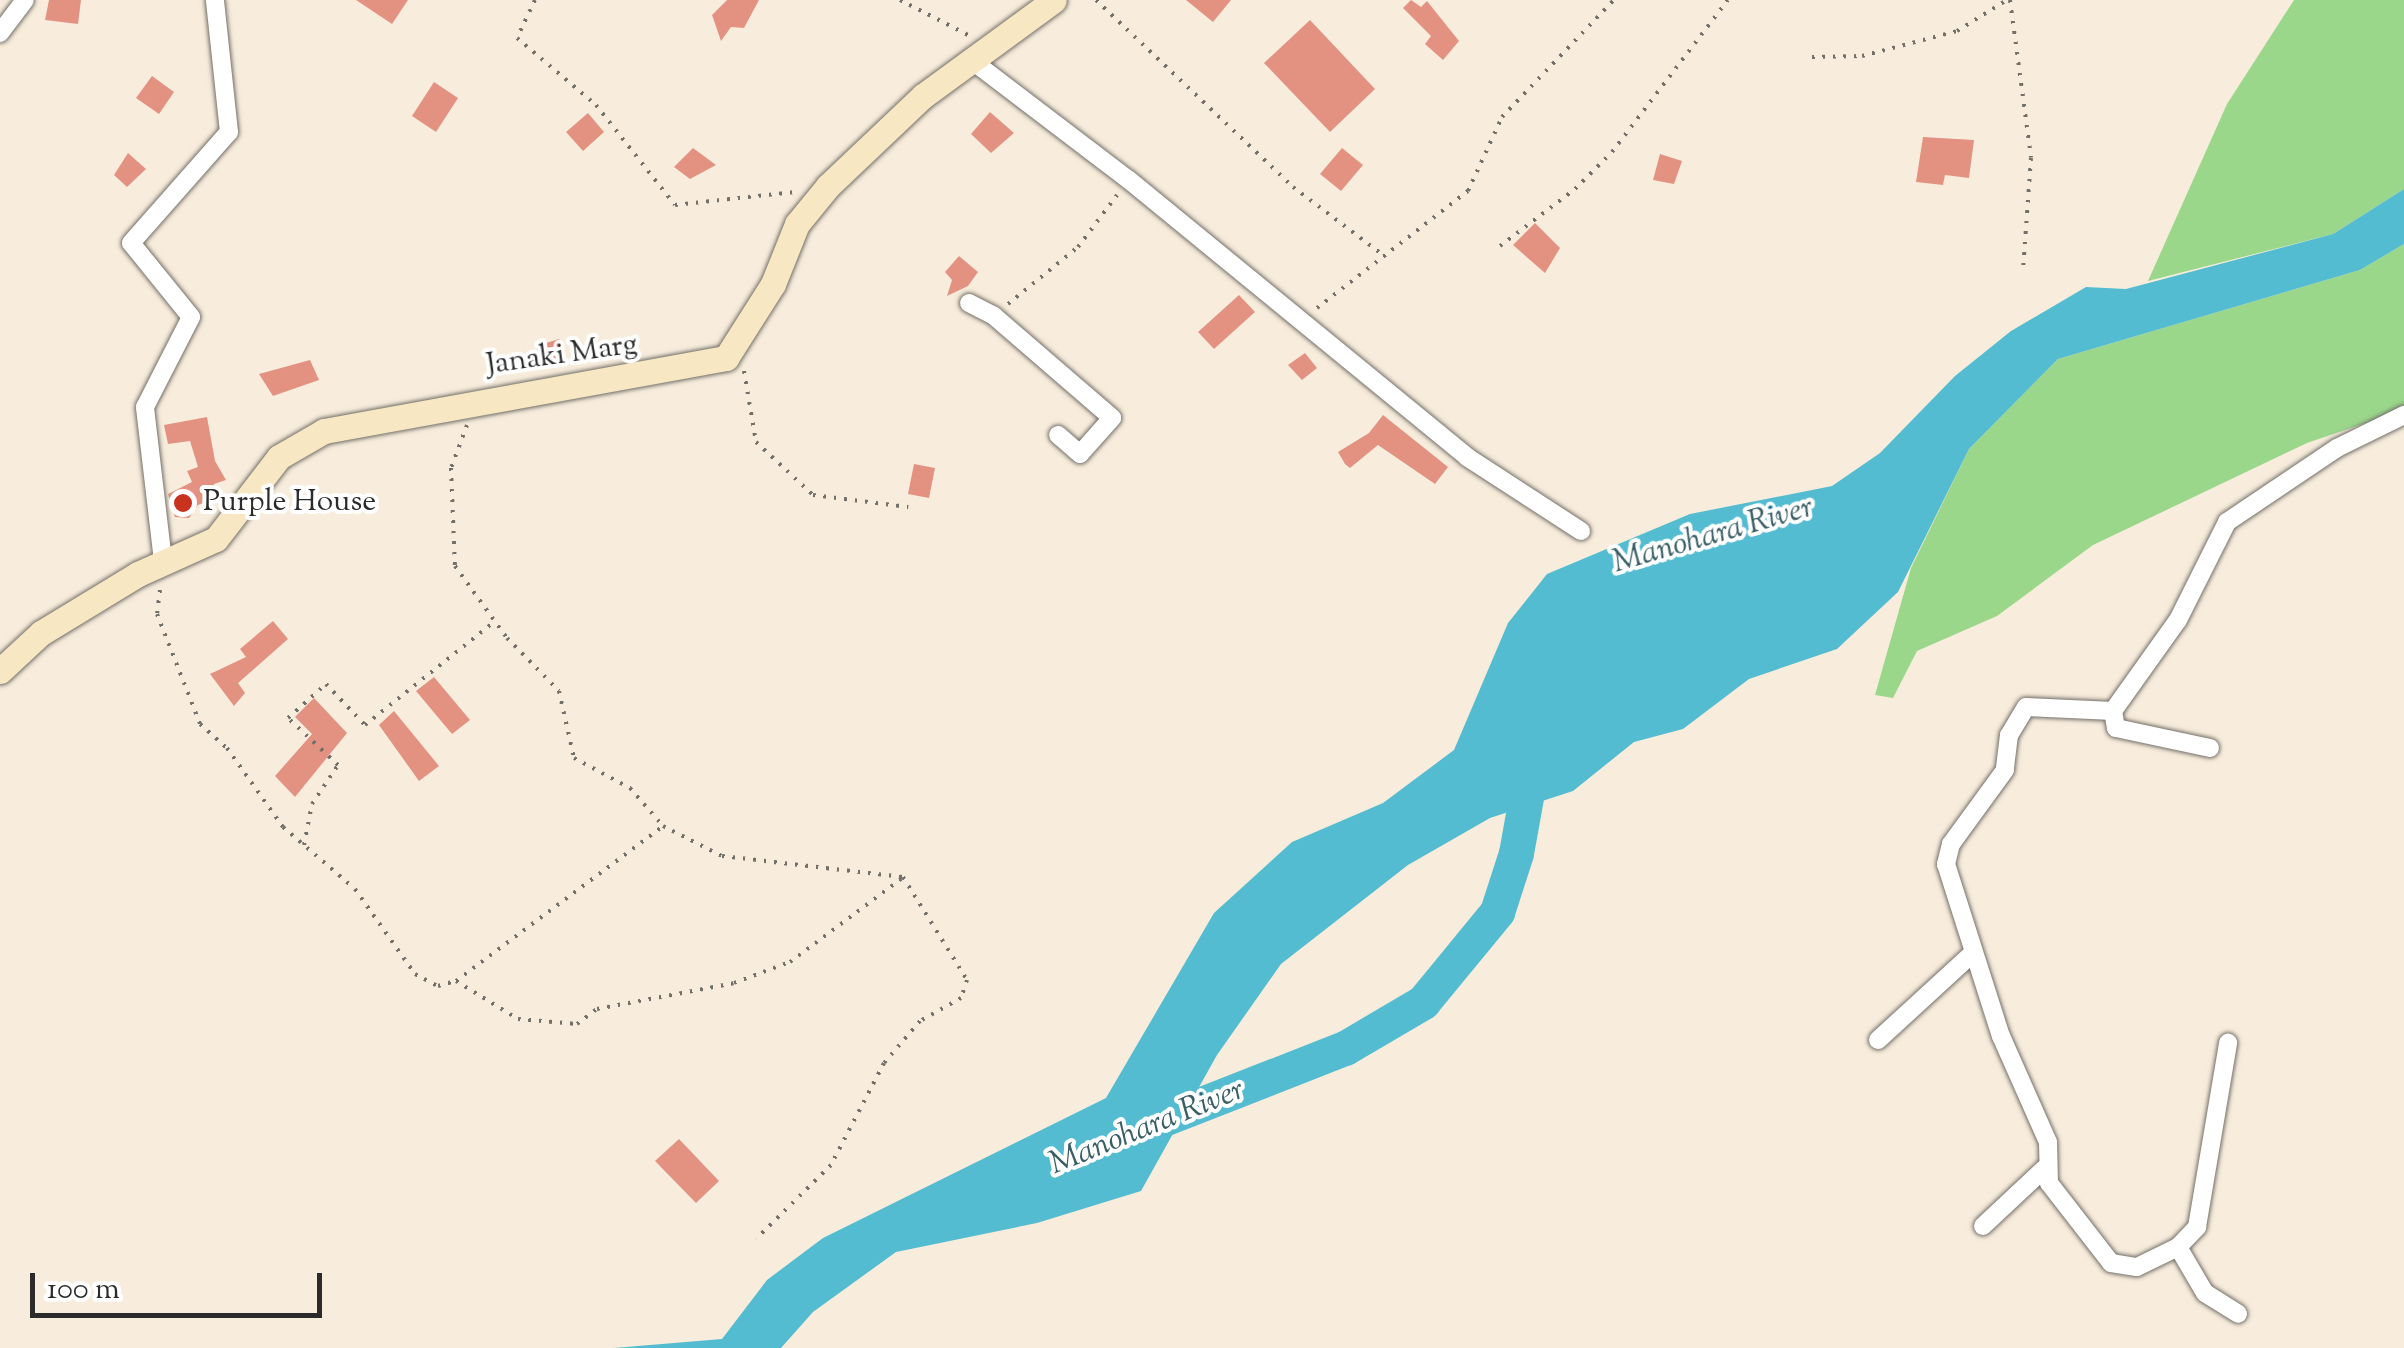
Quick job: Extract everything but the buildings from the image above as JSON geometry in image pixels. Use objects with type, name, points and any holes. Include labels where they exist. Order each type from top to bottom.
[{"type":"street","points":[[0,33],[25,0]]},
{"type":"street","points":[[164,560],[146,408],[190,317],[131,244],[229,132],[215,0]]},
{"type":"street","points":[[741,342],[797,224],[828,186],[978,53],[1054,0]]},
{"type":"street","points":[[978,53],[1298,324],[1468,457],[1580,531]]},
{"type":"street","points":[[969,304],[994,316],[1112,418],[1080,454],[1058,436]]},
{"type":"street","name":"Janaki Marg","points":[[0,671],[41,634],[164,560],[216,540],[279,458],[324,431],[477,402],[687,370],[726,358],[741,342]]},
{"type":"street","points":[[2210,748],[2116,728],[2113,712],[2178,620],[2227,522],[2337,448],[2404,415]]},
{"type":"street","points":[[1983,1226],[2044,1169],[2048,1142],[1972,954],[1946,864],[1951,844],[2005,770],[2009,735],[2026,707],[2113,712]]},
{"type":"street","points":[[1878,1040],[1972,954]]},
{"type":"street","points":[[2044,1169],[2111,1264],[2137,1267],[2178,1247],[2197,1227],[2228,1043]]},
{"type":"street","points":[[2178,1247],[2205,1293],[2238,1314]]},
{"type":"path","points":[[535,0],[517,38],[596,105],[676,205],[828,186]]},
{"type":"path","points":[[900,0],[978,53]]},
{"type":"path","points":[[1096,0],[1293,186],[1370,238],[1385,256]]},
{"type":"path","points":[[1298,324],[1468,190],[1502,117],[1614,0]]},
{"type":"path","points":[[1500,246],[1575,189],[1612,152],[1728,0]]},
{"type":"path","points":[[1812,58],[1862,56],[1957,32],[2008,0],[2031,158],[2024,269]]},
{"type":"path","points":[[994,316],[1078,246],[1128,180]]},
{"type":"path","points":[[741,342],[749,430],[782,468],[823,499],[908,507]]},
{"type":"path","points":[[477,402],[451,468],[455,566],[494,622],[559,692],[574,758],[630,788],[663,826],[722,856],[903,877]]},
{"type":"path","points":[[164,560],[157,614],[200,724],[304,845],[355,889],[414,974],[438,986],[456,981],[472,962],[663,826]]},
{"type":"path","points":[[304,845],[312,804],[338,765],[288,718],[326,684],[365,725],[494,622]]},
{"type":"path","points":[[456,981],[518,1019],[577,1024],[597,1009],[734,983],[790,962],[903,877]]},
{"type":"path","points":[[756,1239],[831,1165],[884,1063],[908,1035],[961,998],[967,980],[903,877]]},
{"type":"green space","points":[[2294,0],[2404,0],[2404,189],[2333,234],[2148,281],[2227,104]]},
{"type":"green space","points":[[2404,244],[2404,410],[2307,443],[2093,545],[1997,616],[1917,651],[1893,698],[1875,695],[1911,568],[1969,449],[2058,359],[2360,270]]},
{"type":"water","points":[[2404,189],[2404,244],[2360,270],[2058,359],[1969,449],[1898,592],[1837,649],[1749,679],[1683,729],[1634,742],[1573,791],[1490,818],[1408,865],[1281,964],[1217,1055],[1141,1191],[1037,1223],[896,1252],[813,1312],[781,1348],[614,1348],[722,1339],[767,1280],[823,1238],[1106,1098],[1214,913],[1292,842],[1383,803],[1454,750],[1508,623],[1547,574],[1690,514],[1832,486],[1880,453],[1955,376],[2011,331],[2086,287],[2126,289],[2333,234]]},
{"type":"waterway","name":"Manohara River","points":[[1143,1127],[1345,1048],[1423,1002],[1497,912],[1516,853],[1528,786],[1523,763]]},
{"type":"place","name":"Purple House","points":[[183,503]]}]
